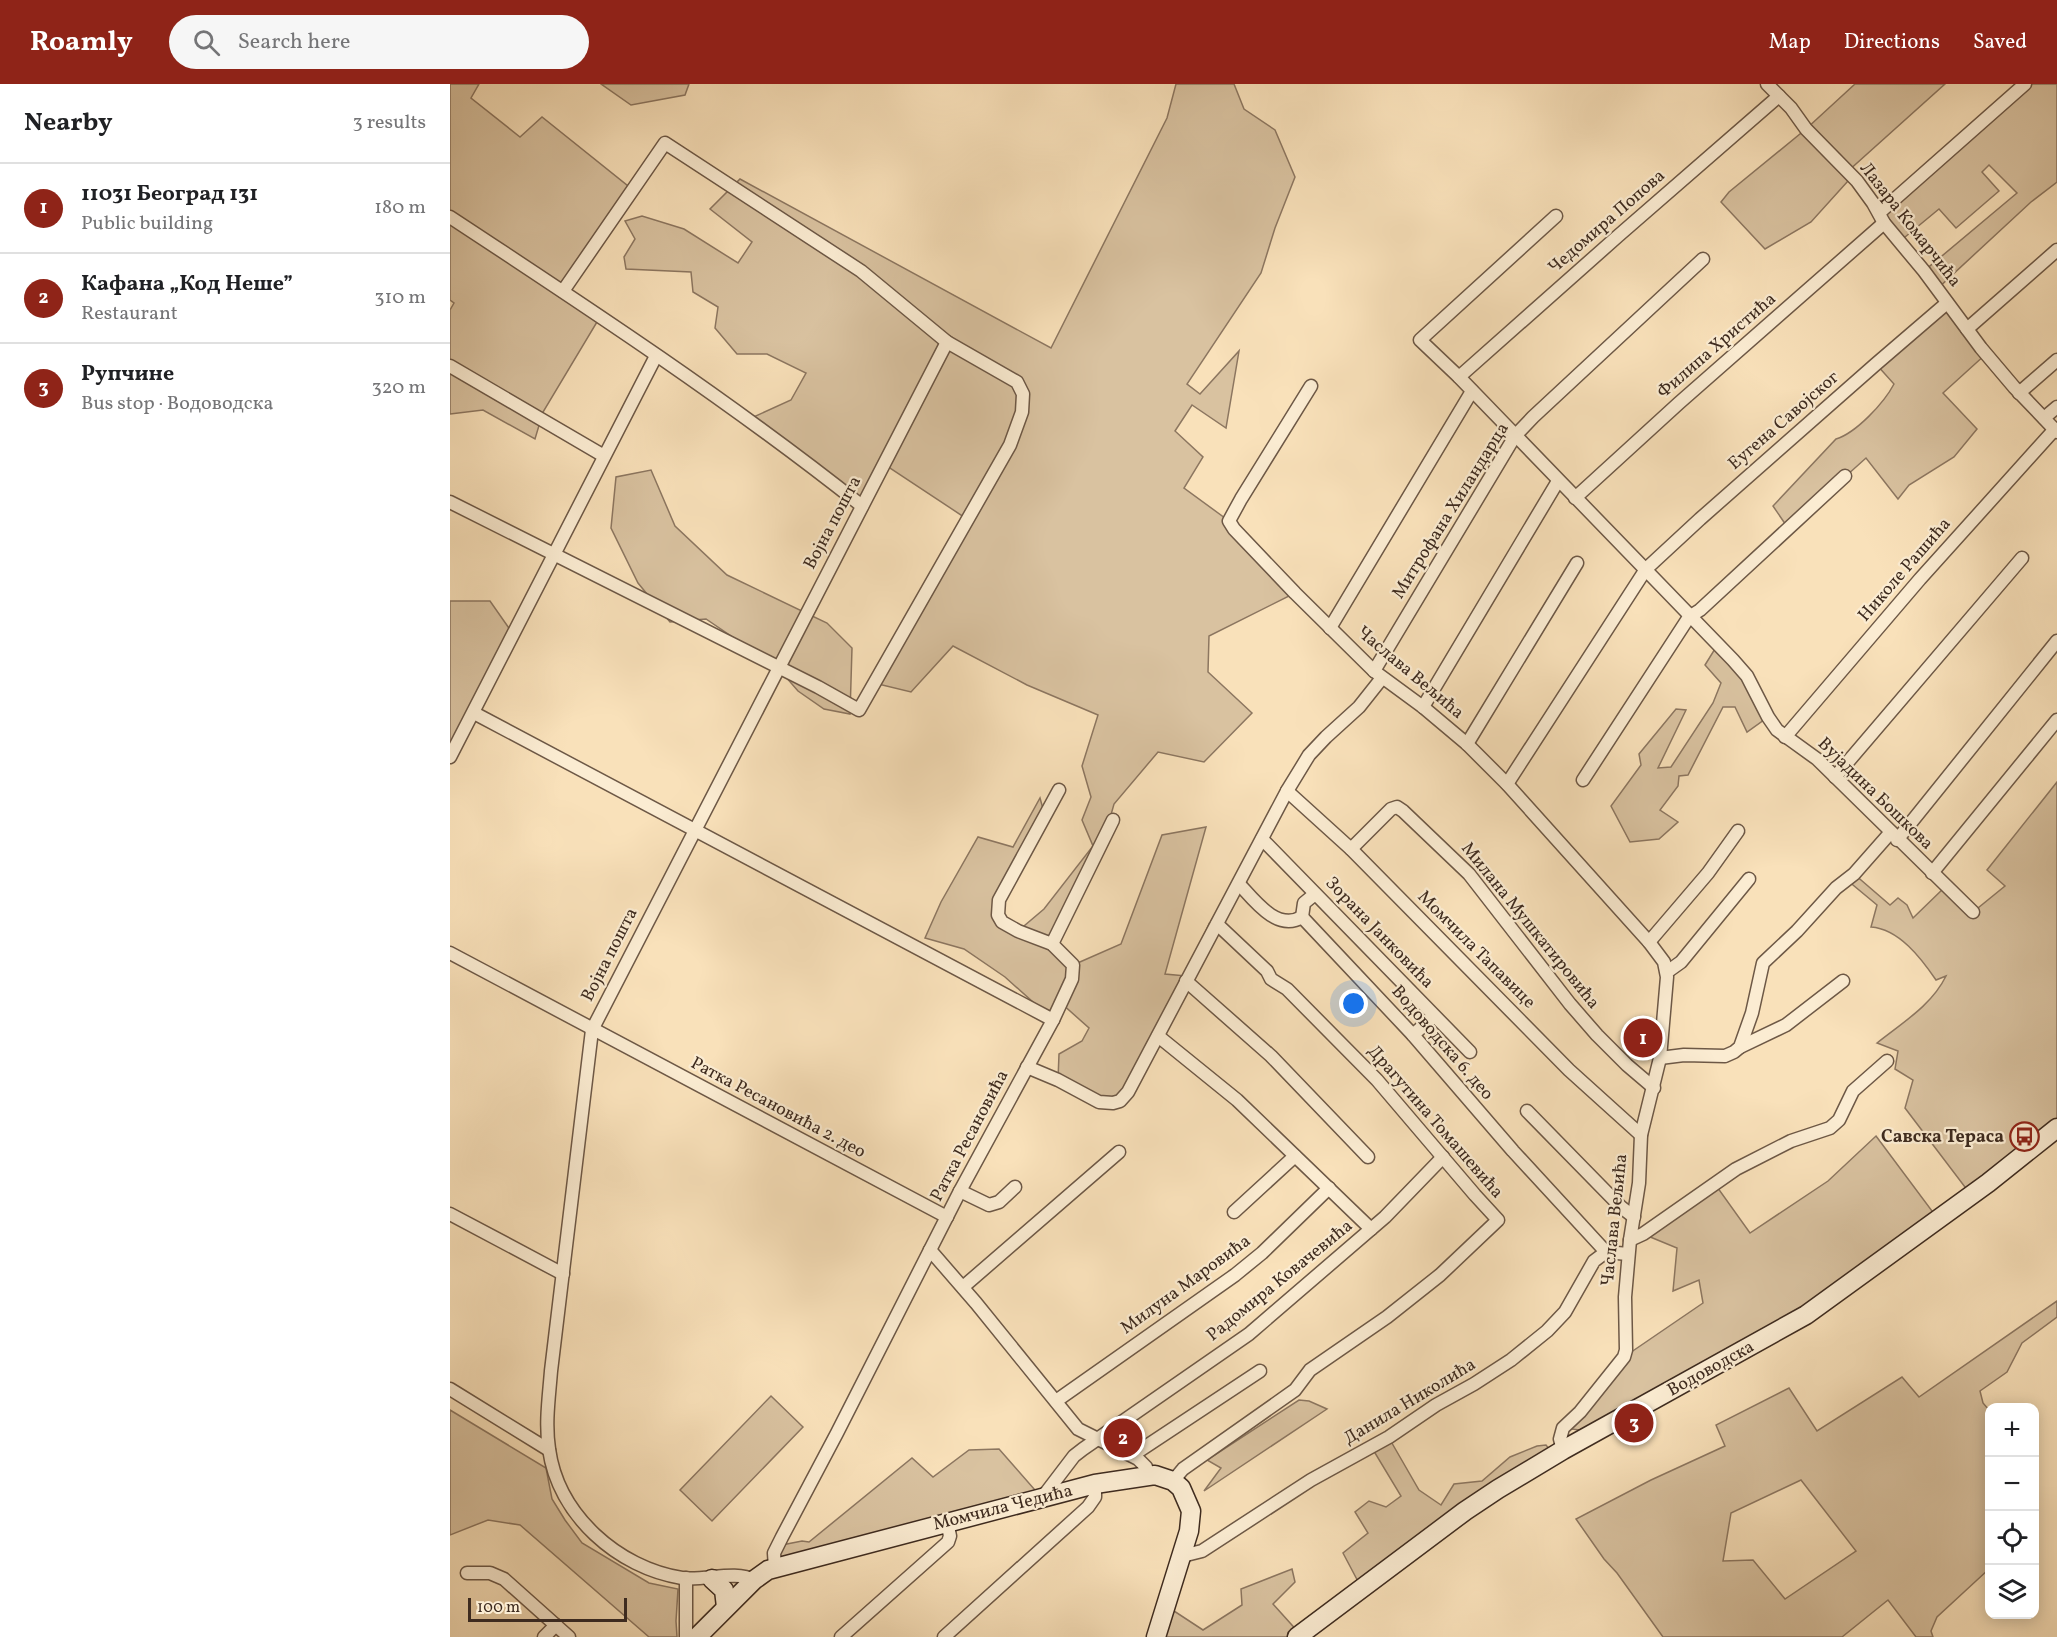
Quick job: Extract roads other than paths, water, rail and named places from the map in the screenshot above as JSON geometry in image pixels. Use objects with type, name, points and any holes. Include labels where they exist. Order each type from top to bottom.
[{"type":"main road","name":"Водоводска","points":[[1297,1637],[1465,1511],[1563,1450],[1806,1315],[1988,1183],[2057,1128]]},
{"type":"main road","name":"Момчила Чедића","points":[[697,1637],[754,1580],[764,1572],[775,1568],[1095,1484],[1148,1475],[1162,1476],[1173,1481]]},
{"type":"main road","points":[[1156,1637],[1189,1531],[1191,1511],[1184,1491],[1173,1481]]},
{"type":"main road","points":[[712,1579],[724,1590],[726,1607]]},
{"type":"street","name":"Лазара Комарчића","points":[[1767,84],[1806,129],[1857,181],[1881,218],[1967,329],[2019,393],[2056,430]]},
{"type":"street","name":"Филипа Христића","points":[[1575,498],[2025,84]]},
{"type":"street","name":"Чедомира Попова","points":[[1459,378],[1779,96]]},
{"type":"street","points":[[450,502],[818,687],[859,710],[1010,445],[1022,412],[1023,394],[1017,382],[947,342],[861,271],[666,143],[563,291]]},
{"type":"street","name":"Вујадина Бошкова","points":[[1556,216],[1420,340],[1646,569],[1747,676],[1777,730],[1817,759],[1973,912]]},
{"type":"street","points":[[450,217],[563,291],[656,356],[810,465],[862,506]]},
{"type":"street","points":[[1967,329],[2057,250]]},
{"type":"street","name":"Митрофана Хиландарца","points":[[1378,674],[1515,436],[1703,259]]},
{"type":"street","name":"Еугена Савојског","points":[[1507,784],[1646,569],[1867,371],[1947,303]]},
{"type":"street","name":"Војна пошта","points":[[754,1580],[743,1576],[712,1579],[686,1578],[647,1569],[604,1543],[583,1523],[557,1479],[549,1450],[547,1415],[592,1030],[947,342]]},
{"type":"street","points":[[450,757],[656,356]]},
{"type":"street","points":[[2019,393],[2057,360]]},
{"type":"street","points":[[450,366],[604,456]]},
{"type":"street","name":"Часлава Вељића","points":[[1311,386],[1229,521],[1234,529],[1330,628],[1378,674],[1423,707],[1467,744],[1507,784],[1649,942],[1664,962],[1667,972],[1660,1058],[1641,1135],[1639,1183],[1628,1254],[1624,1297],[1626,1350],[1624,1357],[1581,1412],[1563,1428],[1560,1437],[1563,1450]]},
{"type":"street","points":[[1330,628],[1472,391]]},
{"type":"street","points":[[2044,418],[2057,407]]},
{"type":"street","name":"Николе Рашића","points":[[1785,737],[1920,579],[2056,430]]},
{"type":"street","points":[[1582,780],[1689,617],[1700,610],[1845,476]]},
{"type":"street","points":[[1423,707],[1558,481]]},
{"type":"street","points":[[1835,777],[2022,558]]},
{"type":"street","points":[[1467,744],[1577,563]]},
{"type":"street","points":[[1740,1047],[1752,1013],[1763,963],[1836,888],[1894,836],[2057,641]]},
{"type":"street","name":"Ратка Ресановића","points":[[775,1568],[774,1553],[782,1537],[946,1217],[1027,1067],[1058,1080],[1099,1102],[1120,1101],[1128,1092],[1287,791],[1309,755],[1359,707],[1378,674]]},
{"type":"street","points":[[474,713],[1053,1020]]},
{"type":"street","points":[[1932,873],[2057,720]]},
{"type":"street","points":[[1027,1067],[1072,979],[1073,965],[1052,944],[1002,922],[998,915],[999,900],[1059,790]]},
{"type":"street","name":"Момчила Тапавице","points":[[1287,791],[1351,849],[1569,1070],[1641,1135]]},
{"type":"street","name":"Милана Мушкатировића","points":[[1351,849],[1391,809],[1397,807],[1403,811],[1469,874],[1591,1027],[1654,1088]]},
{"type":"street","points":[[1052,944],[1113,820]]},
{"type":"street","points":[[1649,942],[1708,873],[1738,831]]},
{"type":"street","name":"Зорана Јанковића","points":[[1262,839],[1470,1052]]},
{"type":"street","points":[[1667,972],[1681,962],[1749,879]]},
{"type":"street","points":[[1239,884],[1272,916],[1289,921],[1302,917],[1307,898],[1315,894]]},
{"type":"street","name":"Водоводска 6. део","points":[[1302,917],[1413,1035],[1513,1151],[1606,1252]]},
{"type":"street","name":"Драгутина Томашевића","points":[[1173,1481],[1183,1468],[1295,1390],[1304,1377],[1318,1364],[1387,1317],[1440,1275],[1498,1220],[1377,1080],[1287,989],[1271,979],[1267,970],[1217,924]]},
{"type":"street","name":"Ратка Ресановића 2. део","points":[[450,953],[946,1217]]},
{"type":"street","points":[[1186,981],[1271,1056],[1368,1157]]},
{"type":"street","points":[[1660,1058],[1684,1055],[1725,1056],[1786,1025],[1843,981]]},
{"type":"street","points":[[1413,1035],[1434,1016]]},
{"type":"street","points":[[1158,1036],[1237,1100],[1371,1229]]},
{"type":"street","points":[[1630,1240],[1643,1234],[1736,1169],[1791,1141],[1830,1128],[1839,1120],[1853,1091],[1887,1061]]},
{"type":"street","points":[[1527,1111],[1621,1207],[1634,1217]]},
{"type":"street","points":[[963,1287],[1119,1152]]},
{"type":"street","points":[[1234,1212],[1295,1156]]},
{"type":"street","name":"Радомира Ковачевића","points":[[1042,1498],[1074,1456],[1249,1334],[1407,1197],[1443,1157]]},
{"type":"street","points":[[960,1191],[989,1205],[999,1202],[1015,1187]]},
{"type":"street","name":"Милуна Маровића","points":[[1056,1401],[1234,1275],[1262,1253],[1329,1188]]},
{"type":"street","points":[[450,1214],[563,1274]]},
{"type":"street","points":[[930,1250],[963,1287],[1078,1429],[1133,1455],[1143,1463],[1148,1475]]},
{"type":"street","points":[[1606,1252],[1628,1254]]},
{"type":"street","name":"Данила Николића","points":[[1182,1556],[1202,1551],[1311,1480],[1372,1448],[1436,1405],[1512,1360],[1547,1331],[1565,1312],[1594,1262],[1606,1252]]},
{"type":"street","points":[[1133,1455],[1260,1371]]},
{"type":"street","points":[[450,1389],[549,1450]]},
{"type":"street","points":[[944,1637],[1088,1507],[1095,1497],[1095,1484]]},
{"type":"street","points":[[841,1637],[948,1542],[950,1536],[947,1522]]},
{"type":"street","points":[[467,1573],[490,1573],[504,1579],[569,1637]]},
{"type":"street","points":[[686,1578],[686,1637]]},
{"type":"street","points":[[544,1637],[556,1625]]},
{"type":"place","name":"11031 Београд 131","points":[[1643,1038]]},
{"type":"place","name":"Савска Тераса","points":[[2025,1137]]},
{"type":"place","name":"Рупчине","points":[[1634,1423]]},
{"type":"place","name":"Кафана „Код Неше”","points":[[1123,1438]]}]
